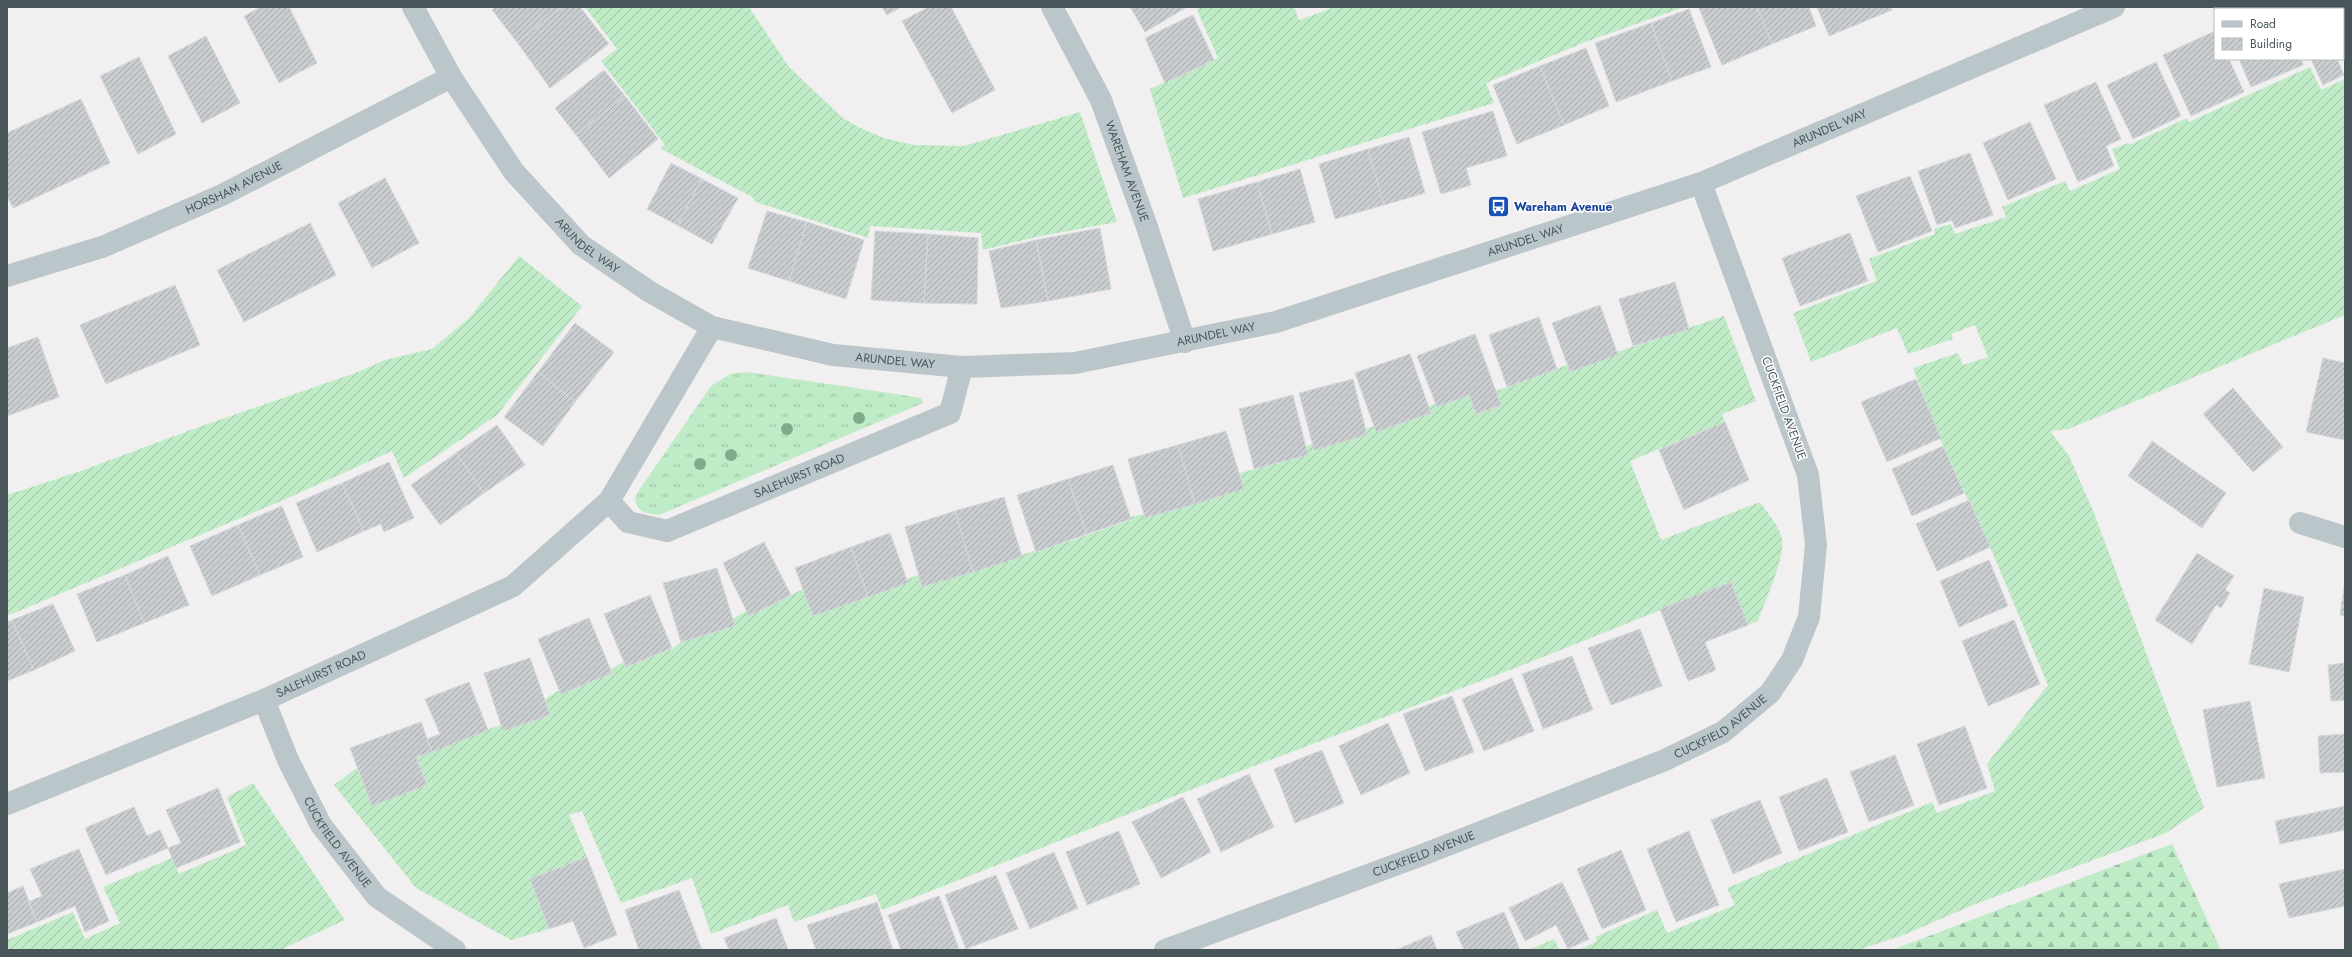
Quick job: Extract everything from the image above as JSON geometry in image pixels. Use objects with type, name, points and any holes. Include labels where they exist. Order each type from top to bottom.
[{"type":"street","name":"ARUNDEL WAY","points":[[414,7],[451,77],[514,172],[581,245],[650,292],[712,327],[833,355],[962,367],[1075,363],[1185,342],[1276,322],[1701,183],[2114,7]]},
{"type":"street","name":"WAREHAM AVENUE","points":[[1052,7],[1101,100],[1146,224],[1185,342]]},
{"type":"street","name":"HORSHAM AVENUE","points":[[7,276],[102,247],[222,195],[451,77]]},
{"type":"street","name":"CUCKFIELD AVENUE","points":[[1165,950],[1422,855],[1665,760],[1723,732],[1770,693],[1792,660],[1809,617],[1816,545],[1808,475],[1701,183]]},
{"type":"street","name":"SALEHURST ROAD","points":[[7,804],[264,700],[514,586],[609,501],[712,327]]},
{"type":"street","name":"SALEHURST ROAD","points":[[609,501],[628,522],[668,531],[950,413],[962,367]]},
{"type":"street","points":[[2300,524],[2345,537]]},
{"type":"street","name":"CUCKFIELD AVENUE","points":[[264,700],[288,760],[321,825],[376,897],[455,950]]},
{"type":"green space","points":[[585,7],[749,7],[789,67],[843,118],[860,128],[884,138],[914,145],[964,146],[1080,112],[1117,222],[1036,237],[983,250],[981,233],[870,226],[868,238],[753,201],[754,198],[661,149],[665,145],[601,61],[617,49]]},
{"type":"green space","points":[[1199,7],[1294,7],[1299,20],[1335,7],[1684,7],[1588,41],[1486,83],[1494,103],[1183,198],[1150,89],[1218,58],[1197,10]]},
{"type":"green space","points":[[2310,67],[2321,90],[2345,79],[2345,315],[2068,429],[2050,431],[2069,456],[2094,513],[2204,808],[2166,833],[1973,905],[1906,934],[1858,950],[1579,950],[1597,941],[1595,937],[1657,910],[1667,933],[1735,905],[1727,888],[1932,802],[1937,813],[1995,791],[1987,764],[2048,685],[1993,554],[1943,446],[1913,368],[1958,353],[1963,365],[1988,357],[1975,325],[1951,334],[1953,339],[1908,354],[1897,328],[1811,362],[1793,313],[1877,281],[1869,259],[1935,234],[1934,229],[1951,224],[1955,234],[2006,217],[2002,207],[2065,181],[2070,191],[2120,169],[2112,149],[2128,143],[2129,145],[2187,118],[2189,122]]},
{"type":"green space","points":[[519,256],[582,306],[497,415],[404,478],[392,451],[288,498],[7,616],[7,495],[81,471],[199,427],[358,372],[385,360],[432,349],[469,318]]},
{"type":"green space","points":[[1724,316],[1756,401],[1722,414],[1725,422],[1630,461],[1661,540],[1760,502],[1776,524],[1782,539],[1778,568],[1758,621],[1748,625],[1731,582],[1518,667],[1190,790],[882,910],[876,894],[794,922],[788,905],[711,934],[692,878],[621,903],[582,811],[569,815],[587,857],[530,879],[549,929],[511,940],[416,888],[334,785],[357,768],[372,805],[427,785],[416,757],[501,725],[503,731],[550,715],[545,699],[559,690],[561,694],[612,673],[611,669],[624,662],[627,667],[672,649],[681,642],[734,626],[732,619],[747,611],[749,616],[803,589],[813,616],[908,583],[907,579],[919,575],[973,572],[1021,557],[1021,555],[1036,550],[1037,552],[1131,520],[1131,517],[1143,514],[1145,518],[1244,489],[1240,473],[1308,455],[1306,446],[1313,444],[1314,449],[1367,435],[1366,429],[1374,426],[1376,431],[1431,413],[1429,406],[1435,404],[1437,407],[1469,395],[1476,414],[1501,405],[1496,391],[1567,365],[1570,372],[1618,355],[1617,352]]},
{"type":"green space","points":[[747,372],[921,398],[923,403],[659,515],[639,509],[635,496],[711,386],[730,374]]},
{"type":"green space","points":[[253,783],[345,920],[280,950],[7,950],[7,940],[73,912],[85,939],[120,923],[103,887],[172,858],[179,874],[246,845],[227,797]]},
{"type":"green space","points":[[2172,844],[2221,950],[1892,950]]},
{"type":"green space","points":[[1554,939],[1560,950],[1528,950]]},
{"type":"building","points":[[261,7],[289,7],[317,63],[279,83],[244,16]]},
{"type":"building","points":[[496,7],[563,7],[517,42],[492,10]]},
{"type":"building","points":[[563,7],[580,7],[609,44],[550,88],[517,42]]},
{"type":"building","points":[[882,7],[901,7],[887,15]]},
{"type":"building","points":[[929,7],[951,7],[995,90],[952,113],[902,21]]},
{"type":"building","points":[[1130,7],[1187,7],[1145,32]]},
{"type":"building","points":[[1757,7],[1772,44],[1722,65],[1699,8]]},
{"type":"building","points":[[1757,7],[1809,7],[1816,26],[1772,44]]},
{"type":"building","points":[[1817,7],[1891,7],[1892,10],[1829,36]]},
{"type":"building","points":[[2286,7],[2344,7],[2345,43],[2344,8]]},
{"type":"building","points":[[1689,9],[1711,67],[1672,81],[1651,23]]},
{"type":"building","points":[[1193,15],[1214,60],[1165,83],[1145,38]]},
{"type":"building","points":[[1651,23],[1672,81],[1616,102],[1595,43]]},
{"type":"building","points":[[2214,31],[2214,60],[2229,60],[2244,92],[2191,116],[2163,55]]},
{"type":"building","points":[[206,36],[240,103],[202,123],[168,56]]},
{"type":"building","points":[[1586,48],[1609,106],[1564,125],[1540,66]]},
{"type":"building","points":[[139,57],[176,134],[138,154],[100,76]]},
{"type":"building","points":[[2239,60],[2301,60],[2303,65],[2251,87]]},
{"type":"building","points":[[2311,60],[2337,60],[2344,75],[2323,85]]},
{"type":"building","points":[[2156,62],[2181,116],[2133,139],[2107,85]]},
{"type":"building","points":[[1540,66],[1564,125],[1517,144],[1493,85]]},
{"type":"building","points":[[604,70],[625,96],[576,135],[555,108]]},
{"type":"building","points":[[2096,82],[2121,139],[2106,146],[2114,166],[2078,182],[2044,105]]},
{"type":"building","points":[[625,96],[658,139],[609,178],[576,135]]},
{"type":"building","points":[[81,99],[110,163],[13,208],[7,196],[7,133]]},
{"type":"building","points":[[1493,111],[1507,156],[1466,168],[1471,185],[1441,194],[1422,132]]},
{"type":"building","points":[[2030,122],[2056,179],[2008,200],[1983,143]]},
{"type":"building","points":[[1409,137],[1425,193],[1384,205],[1368,149]]},
{"type":"building","points":[[1368,149],[1384,205],[1335,219],[1319,164]]},
{"type":"building","points":[[1970,153],[1993,215],[1955,228],[1952,220],[1937,225],[1918,171]]},
{"type":"building","points":[[671,163],[702,179],[677,225],[647,209]]},
{"type":"building","points":[[1300,169],[1315,222],[1272,234],[1257,182]]},
{"type":"building","points":[[1910,176],[1932,231],[1878,252],[1856,196]]},
{"type":"building","points":[[385,178],[419,243],[372,268],[338,203]]},
{"type":"building","points":[[702,179],[738,198],[712,244],[677,225]]},
{"type":"building","points":[[1257,182],[1272,234],[1213,251],[1198,199]]},
{"type":"building","points":[[767,211],[807,222],[789,281],[748,268]]},
{"type":"building","points":[[807,222],[864,240],[846,299],[789,281]]},
{"type":"building","points":[[310,223],[336,275],[244,322],[217,270]]},
{"type":"building","points":[[1100,228],[1111,289],[1048,301],[1036,240]]},
{"type":"building","points":[[875,231],[928,234],[924,303],[871,300]]},
{"type":"building","points":[[1850,233],[1868,281],[1800,306],[1782,258]]},
{"type":"building","points":[[928,234],[978,238],[977,304],[924,303]]},
{"type":"building","points":[[1036,240],[1048,301],[1001,308],[989,251]]},
{"type":"building","points":[[1675,282],[1689,329],[1633,346],[1619,299]]},
{"type":"building","points":[[175,285],[200,345],[106,384],[80,325]]},
{"type":"building","points":[[1600,305],[1618,355],[1570,372],[1552,323]]},
{"type":"building","points":[[1539,317],[1557,369],[1507,387],[1489,335]]},
{"type":"building","points":[[575,323],[614,352],[575,402],[538,372]]},
{"type":"building","points":[[1475,334],[1501,405],[1476,414],[1469,395],[1437,407],[1417,356]]},
{"type":"building","points":[[38,337],[59,397],[7,416],[7,348]]},
{"type":"building","points":[[1410,354],[1431,413],[1376,432],[1355,373]]},
{"type":"building","points":[[2323,358],[2345,363],[2345,440],[2306,432]]},
{"type":"building","points":[[538,372],[575,402],[543,446],[504,417]]},
{"type":"building","points":[[1353,379],[1367,435],[1314,450],[1299,393]]},
{"type":"building","points":[[1916,379],[1941,438],[1887,462],[1861,402]]},
{"type":"building","points":[[2233,388],[2283,447],[2253,472],[2203,414]]},
{"type":"building","points":[[1293,395],[1308,455],[1254,469],[1239,409]]},
{"type":"building","points":[[1725,422],[1749,480],[1684,510],[1659,450]]},
{"type":"building","points":[[497,425],[525,465],[484,493],[456,453]]},
{"type":"building","points":[[1226,431],[1244,489],[1195,504],[1178,445]]},
{"type":"building","points":[[2152,441],[2226,493],[2202,528],[2128,476]]},
{"type":"building","points":[[1178,445],[1195,504],[1145,518],[1128,459]]},
{"type":"building","points":[[1943,446],[1964,493],[1912,516],[1892,469]]},
{"type":"building","points":[[456,453],[484,493],[440,525],[411,485]]},
{"type":"building","points":[[389,462],[414,518],[384,532],[381,524],[364,531],[342,483]]},
{"type":"building","points":[[1113,465],[1131,519],[1087,534],[1068,479]]},
{"type":"building","points":[[1068,479],[1087,534],[1036,552],[1017,495]]},
{"type":"building","points":[[342,483],[364,531],[317,552],[296,503]]},
{"type":"building","points":[[1004,497],[1022,557],[973,572],[955,511]]},
{"type":"building","points":[[1969,500],[1990,547],[1937,571],[1916,524]]},
{"type":"building","points":[[282,506],[303,557],[260,575],[238,525]]},
{"type":"building","points":[[955,511],[973,572],[922,587],[905,527]]},
{"type":"building","points":[[238,525],[260,575],[212,596],[190,546]]},
{"type":"building","points":[[890,533],[908,583],[868,597],[851,547]]},
{"type":"building","points":[[764,542],[791,595],[749,616],[723,563]]},
{"type":"building","points":[[851,547],[868,597],[813,616],[795,568]]},
{"type":"building","points":[[2197,553],[2234,576],[2225,590],[2230,593],[2221,608],[2216,605],[2192,644],[2155,620]]},
{"type":"building","points":[[168,556],[189,605],[144,623],[125,575]]},
{"type":"building","points":[[1989,560],[2008,606],[1959,627],[1940,581]]},
{"type":"building","points":[[717,568],[735,626],[681,642],[663,583]]},
{"type":"building","points":[[125,575],[144,623],[97,642],[77,594]]},
{"type":"building","points":[[2345,580],[2345,616],[2340,615]]},
{"type":"building","points":[[1731,582],[1748,625],[1705,642],[1716,670],[1688,681],[1660,609]]},
{"type":"building","points":[[2264,588],[2304,597],[2289,672],[2249,664]]},
{"type":"building","points":[[650,595],[672,648],[626,667],[604,614]]},
{"type":"building","points":[[53,604],[75,651],[34,670],[12,620]]},
{"type":"building","points":[[589,618],[612,673],[561,694],[538,639]]},
{"type":"building","points":[[12,620],[34,670],[7,681],[7,622]]},
{"type":"building","points":[[2014,620],[2040,684],[1988,706],[1962,641]]},
{"type":"building","points":[[1640,629],[1662,686],[1611,705],[1588,648]]},
{"type":"building","points":[[1572,656],[1593,710],[1543,729],[1522,674]]},
{"type":"building","points":[[530,658],[550,715],[503,731],[484,673]]},
{"type":"building","points":[[2345,663],[2345,700],[2331,701],[2328,665]]},
{"type":"building","points":[[1512,678],[1534,731],[1484,751],[1462,699]]},
{"type":"building","points":[[469,682],[488,730],[432,752],[427,739],[440,734],[425,699]]},
{"type":"building","points":[[1452,696],[1474,752],[1425,771],[1403,714]]},
{"type":"building","points":[[2250,701],[2265,778],[2217,787],[2203,710]]},
{"type":"building","points":[[421,722],[432,752],[416,757],[427,785],[372,806],[350,748]]},
{"type":"building","points":[[1388,723],[1410,773],[1361,795],[1339,746]]},
{"type":"building","points":[[1965,726],[1987,788],[1939,805],[1917,744]]},
{"type":"building","points":[[2345,734],[2345,772],[2320,773],[2318,736]]},
{"type":"building","points":[[1322,750],[1344,803],[1295,823],[1274,769]]},
{"type":"building","points":[[1895,755],[1914,805],[1869,822],[1850,772]]},
{"type":"building","points":[[1249,774],[1274,827],[1221,852],[1197,799]]},
{"type":"building","points":[[1827,778],[1848,832],[1799,851],[1779,797]]},
{"type":"building","points":[[218,788],[240,842],[176,868],[168,848],[181,843],[166,810]]},
{"type":"building","points":[[1183,797],[1211,852],[1161,878],[1132,822]]},
{"type":"building","points":[[1760,800],[1782,853],[1733,874],[1711,820]]},
{"type":"building","points":[[2345,806],[2345,830],[2280,844],[2275,821]]},
{"type":"building","points":[[134,807],[147,836],[160,830],[168,848],[106,875],[85,828]]},
{"type":"building","points":[[1119,831],[1140,884],[1087,905],[1066,852]]},
{"type":"building","points":[[1689,831],[1719,905],[1676,922],[1647,849]]},
{"type":"building","points":[[79,849],[109,921],[85,932],[75,906],[37,922],[28,902],[42,896],[30,869]]},
{"type":"building","points":[[1621,850],[1646,910],[1602,929],[1577,869]]},
{"type":"building","points":[[1054,852],[1078,908],[1030,929],[1006,873]]},
{"type":"building","points":[[587,857],[617,935],[584,948],[573,921],[549,929],[530,879]]},
{"type":"building","points":[[2345,869],[2345,906],[2289,918],[2279,884]]},
{"type":"building","points":[[996,875],[1018,929],[966,949],[945,895]]},
{"type":"building","points":[[1562,882],[1589,939],[1568,949],[1556,925],[1525,941],[1509,908]]},
{"type":"building","points":[[23,886],[37,922],[7,934],[7,893]]},
{"type":"building","points":[[679,890],[702,950],[639,950],[625,910]]},
{"type":"building","points":[[939,896],[959,949],[901,950],[888,915]]},
{"type":"building","points":[[877,902],[893,950],[816,950],[807,925]]},
{"type":"building","points":[[1504,912],[1520,950],[1464,950],[1456,932]]},
{"type":"building","points":[[776,918],[788,950],[729,950],[724,938]]},
{"type":"building","points":[[1431,935],[1437,950],[1396,950]]},
{"type":"place","name":"Wareham Avenue","points":[[1499,207]]}]
